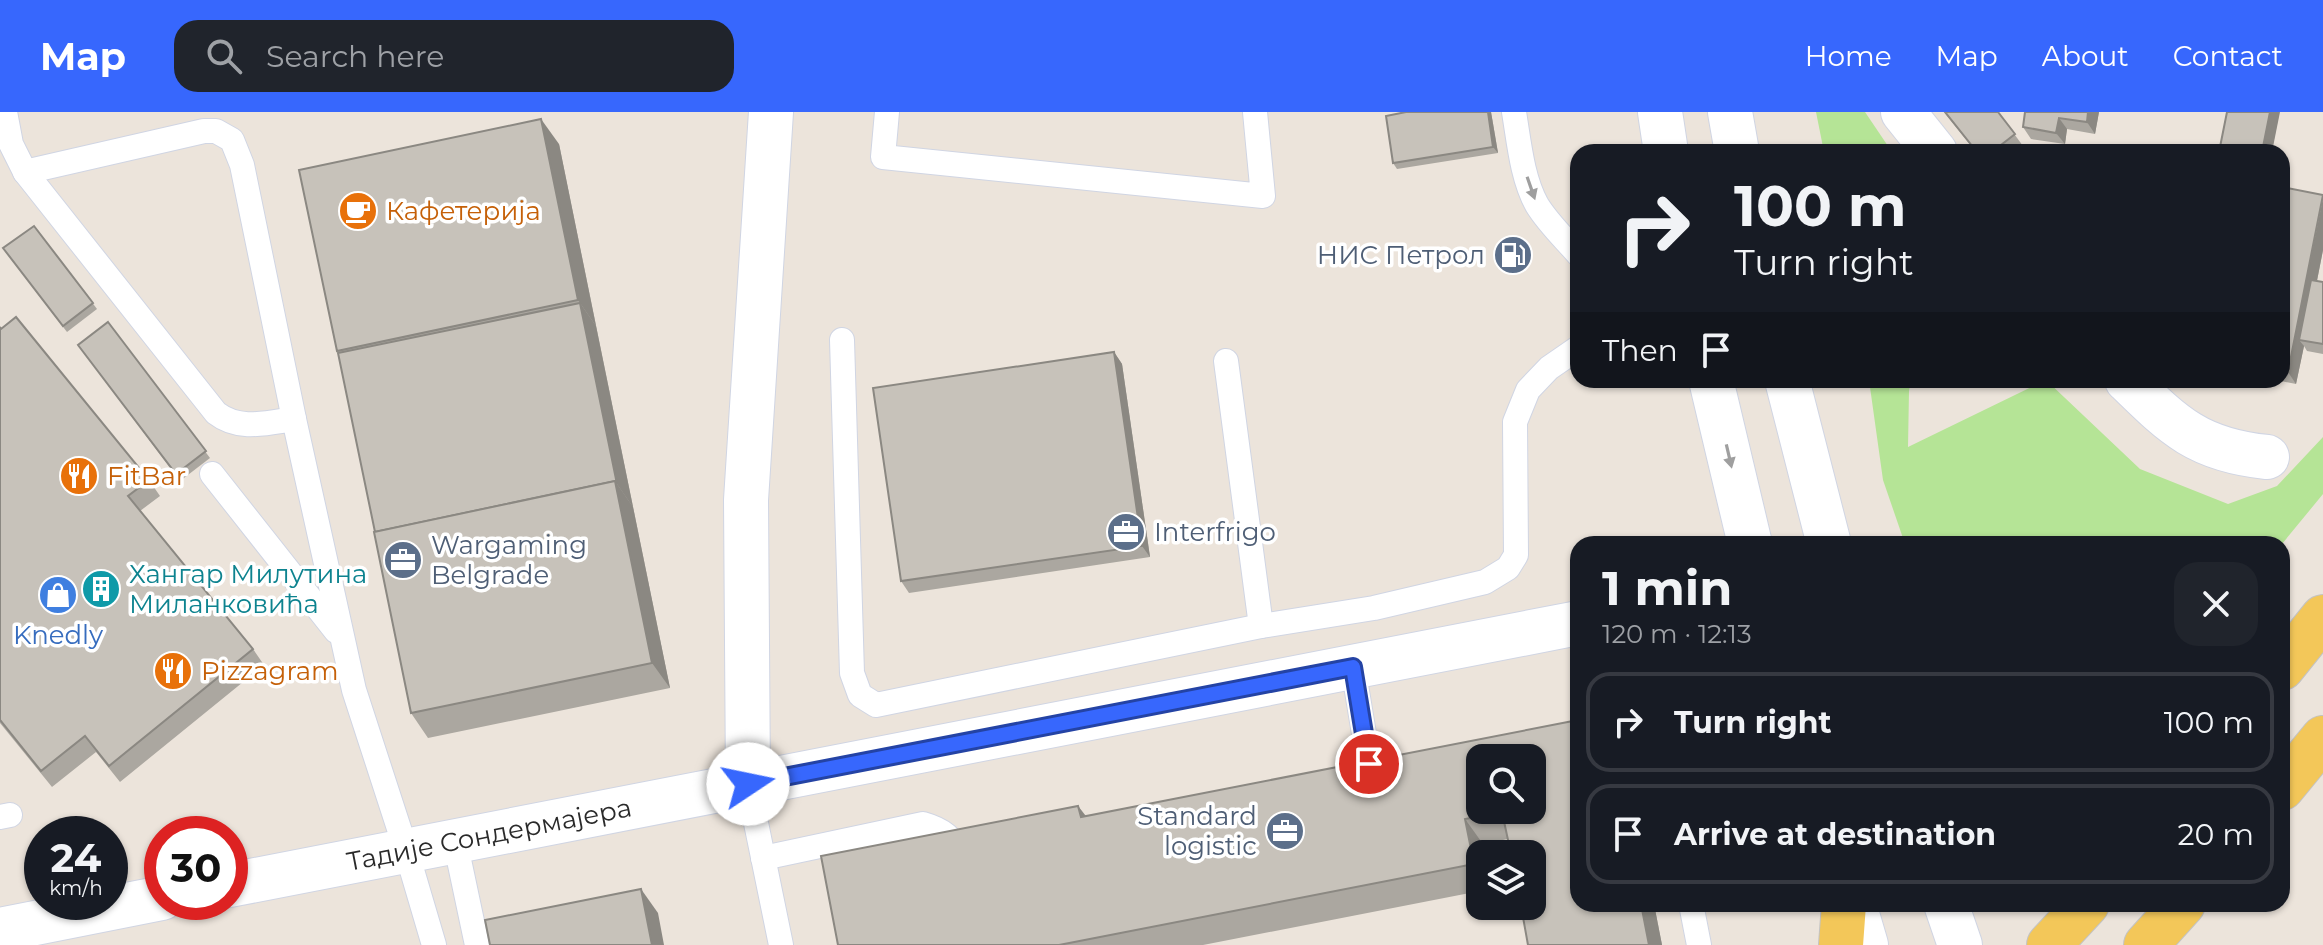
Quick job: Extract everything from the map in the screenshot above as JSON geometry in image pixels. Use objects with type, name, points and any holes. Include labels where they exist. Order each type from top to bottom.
[{"type":"main road","points":[[2290,658],[2323,617]]},
{"type":"main road","points":[[2290,778],[2323,738]]},
{"type":"main road","points":[[1841,945],[1843,912]]},
{"type":"main road","points":[[2049,945],[2080,912]]},
{"type":"main road","points":[[2146,945],[2176,912]]},
{"type":"street","points":[[748,784],[746,500],[771,112]]},
{"type":"street","points":[[1660,112],[1665,144]]},
{"type":"street","points":[[1730,112],[1736,144]]},
{"type":"street","points":[[1903,112],[1929,144]]},
{"type":"street","points":[[1713,388],[1748,536]]},
{"type":"street","points":[[1789,388],[1827,536]]},
{"type":"street","points":[[2135,388],[2169,421],[2190,436],[2240,454],[2267,457]]},
{"type":"street","name":"Тадије Сондермајера","points":[[248,881],[1570,625]]},
{"type":"street","points":[[0,930],[144,902]]},
{"type":"street","points":[[1856,912],[1866,945]]},
{"type":"street","points":[[1949,912],[1960,945]]},
{"type":"lane","points":[[5,112],[11,144],[25,172],[216,413],[229,423],[250,426],[294,419]]},
{"type":"lane","points":[[887,112],[883,157],[1263,196],[1255,112]]},
{"type":"lane","points":[[1514,112],[1535,202],[1570,245]]},
{"type":"lane","points":[[25,172],[204,131],[216,131],[232,140],[242,165],[340,636],[434,945]]},
{"type":"lane","points":[[842,340],[852,673],[860,695],[876,705],[1261,626],[1374,608],[1485,582],[1508,568],[1516,555],[1515,422],[1528,390],[1549,368],[1570,354]]},
{"type":"lane","points":[[1226,361],[1261,626]]},
{"type":"lane","points":[[212,474],[340,636]]},
{"type":"lane","points":[[1353,667],[1369,764]]},
{"type":"lane","points":[[1340,769],[1397,759]]},
{"type":"lane","points":[[748,784],[781,945]]},
{"type":"lane","points":[[763,858],[923,824],[942,829],[962,856]]},
{"type":"lane","points":[[455,841],[477,945]]},
{"type":"lane","points":[[1693,912],[1699,945]]},
{"type":"green space","points":[[1816,112],[1865,112],[1887,144],[1822,144]]},
{"type":"green space","points":[[1870,388],[1910,388],[1908,447],[2030,388],[2054,388],[2140,469],[2228,504],[2277,486],[2323,437],[2323,494],[2289,536],[1902,536],[1883,480]]},
{"type":"building","points":[[1406,112],[1488,112],[1493,147],[1393,163],[1386,116]]},
{"type":"building","points":[[1945,112],[1998,112],[2015,134],[2002,144],[1971,144]]},
{"type":"building","points":[[2025,112],[2088,112],[2087,122],[2059,118],[2056,133],[2023,127]]},
{"type":"building","points":[[2227,112],[2270,112],[2264,144],[2221,144]]},
{"type":"building","points":[[541,119],[578,300],[337,351],[299,170]]},
{"type":"building","points":[[2290,189],[2323,195],[2290,362]]},
{"type":"building","points":[[34,226],[93,303],[63,326],[3,248]]},
{"type":"building","points":[[2311,280],[2323,282],[2323,344],[2299,340]]},
{"type":"building","points":[[580,303],[617,484],[615,481],[375,532],[338,353]]},
{"type":"building","name":"Хангар Милутина Миланковића","points":[[16,317],[149,480],[128,496],[253,649],[109,766],[85,736],[41,771],[0,720],[0,327]]},
{"type":"building","points":[[108,322],[206,451],[176,474],[78,345]]},
{"type":"building","points":[[1114,352],[1142,546],[901,581],[873,388]]},
{"type":"building","points":[[615,481],[652,663],[411,713],[374,532]]},
{"type":"building","points":[[1570,722],[1570,912],[1643,912],[1649,945],[1528,945],[1524,920],[1546,920],[1546,840],[1508,840],[1505,824],[1546,824],[1546,744],[1466,744],[1465,819],[1469,840],[1466,840],[1466,866],[1059,945],[838,945],[821,856],[1078,806],[1081,817]]},
{"type":"building","points":[[641,889],[652,945],[490,945],[485,920]]},
{"type":"place","name":"Кафетерија","points":[[358,211]]},
{"type":"place","name":"НИС Петрол","points":[[1513,255]]},
{"type":"place","name":"FitBar","points":[[79,476]]},
{"type":"place","name":"Interfrigo","points":[[1126,532]]},
{"type":"place","name":"Wargaming Belgrade","points":[[403,560]]},
{"type":"place","name":"Хангар Милутина Миланковића","points":[[101,589]]},
{"type":"place","name":"Knedly","points":[[58,595]]},
{"type":"place","name":"Pizzagram","points":[[173,671]]},
{"type":"place","name":"Standard logistic","points":[[1285,831]]},
{"type":"route","points":[[748,784],[1353,667],[1369,764]]}]
